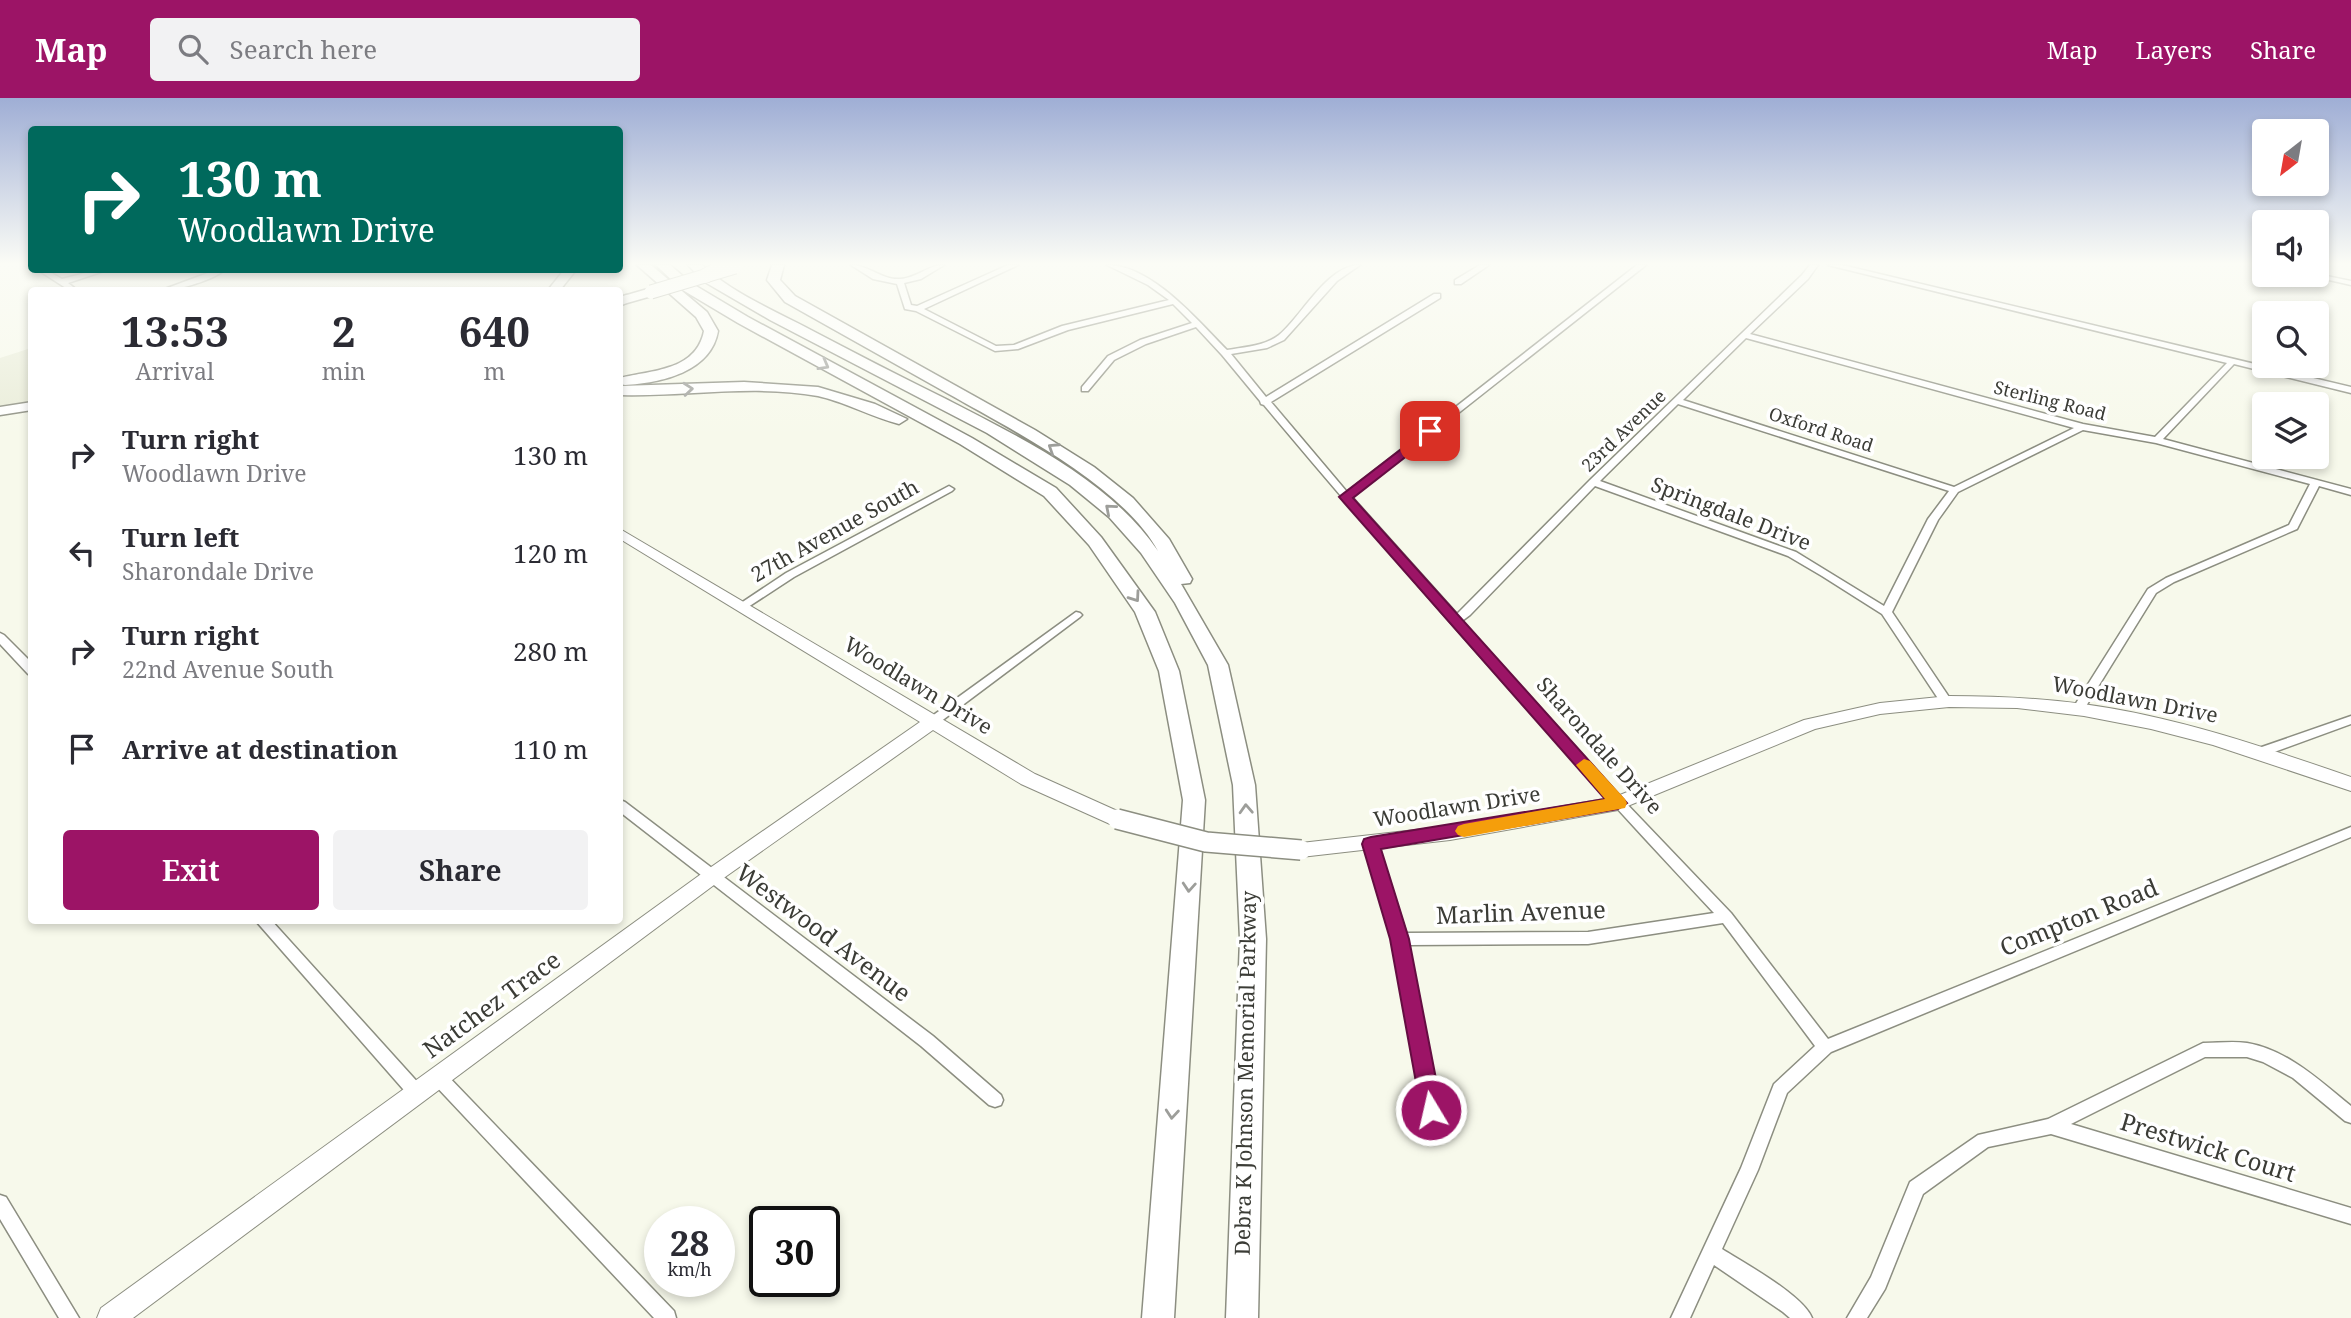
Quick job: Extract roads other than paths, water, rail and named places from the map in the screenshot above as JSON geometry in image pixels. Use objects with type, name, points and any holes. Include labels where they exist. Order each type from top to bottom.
[{"type":"highway","points":[[623,381],[660,376],[688,364],[706,349],[711,331],[706,322]]},
{"type":"highway","points":[[747,322],[966,441],[1050,492],[1095,541],[1145,612],[1169,671],[1195,800],[1158,1318]]},
{"type":"highway","name":"Debra K Johnson Memorial Parkway","points":[[785,322],[993,430],[1076,481],[1115,513],[1149,549],[1185,603],[1218,665],[1244,785],[1253,939],[1242,1318]]},
{"type":"highway","points":[[809,322],[1029,433]]},
{"type":"highway","points":[[831,322],[1029,433],[1088,471],[1127,502],[1163,543],[1204,621],[1218,665]]},
{"type":"highway","points":[[623,391],[779,388],[816,392],[863,404],[942,440],[1038,496],[1095,541]]},
{"type":"main road","points":[[0,411],[28,407]]},
{"type":"main road","name":"Woodlawn Drive","points":[[623,535],[1028,779],[1117,819],[1206,842],[1301,850],[1371,844],[1618,803],[1810,724],[1842,715],[1945,700],[2009,701],[2079,708],[2168,725],[2260,751],[2351,784]]},
{"type":"main road","name":"Natchez Trace","points":[[111,1318],[711,877],[932,722]]},
{"type":"street","points":[[943,322],[995,349],[1015,347],[1065,328],[1090,322]]},
{"type":"street","points":[[1225,353],[1265,346],[1281,338],[1295,322]]},
{"type":"street","points":[[1264,402],[1395,322]]},
{"type":"street","points":[[1346,497],[1569,322]]},
{"type":"street","name":"23rd Avenue","points":[[1456,620],[1757,322]]},
{"type":"street","points":[[2067,322],[2351,390]]},
{"type":"street","points":[[1085,389],[1111,358],[1143,342],[1198,324]]},
{"type":"street","name":"Sharondale Drive","points":[[1198,324],[1346,497],[1618,803],[1726,917],[1825,1046]]},
{"type":"street","name":"Sterling Road","points":[[1743,335],[2082,428],[2157,440],[2351,492]]},
{"type":"street","points":[[2157,440],[2232,362]]},
{"type":"street","name":"Oxford Road","points":[[1677,401],[1955,490]]},
{"type":"street","points":[[1945,700],[1886,612],[1933,519],[1955,490],[2082,428]]},
{"type":"street","name":"Springdale Drive","points":[[1593,482],[1792,554],[1886,612]]},
{"type":"street","points":[[2079,708],[2152,591],[2170,580],[2293,527],[2316,483]]},
{"type":"street","name":"27th Avenue South","points":[[741,607],[790,575],[949,489]]},
{"type":"street","name":"Natchez Trace","points":[[932,722],[1076,615]]},
{"type":"street","points":[[1,641],[28,667]]},
{"type":"street","points":[[2260,751],[2351,720]]},
{"type":"street","name":"Westwood Avenue","points":[[623,807],[927,1041],[995,1100]]},
{"type":"street","name":"Compton Road","points":[[1825,1046],[2351,832]]},
{"type":"street","points":[[1371,844],[1400,939],[1431,1110]]},
{"type":"street","name":"Marlin Avenue","points":[[1400,939],[1588,938],[1726,917]]},
{"type":"street","points":[[266,924],[416,1092]]},
{"type":"street","points":[[1680,1318],[1749,1170],[1780,1089],[1825,1046]]},
{"type":"street","name":"Prestwick Court","points":[[1856,1318],[1878,1283],[1916,1188],[1984,1140],[2051,1126],[2203,1050],[2246,1050],[2267,1056],[2299,1073],[2351,1116]]},
{"type":"street","points":[[438,1077],[663,1317]]},
{"type":"street","name":"Prestwick Court","points":[[2051,1126],[2351,1216]]},
{"type":"street","points":[[0,1203],[70,1318]]},
{"type":"street","points":[[1711,1252],[1790,1306],[1802,1318]]}]
